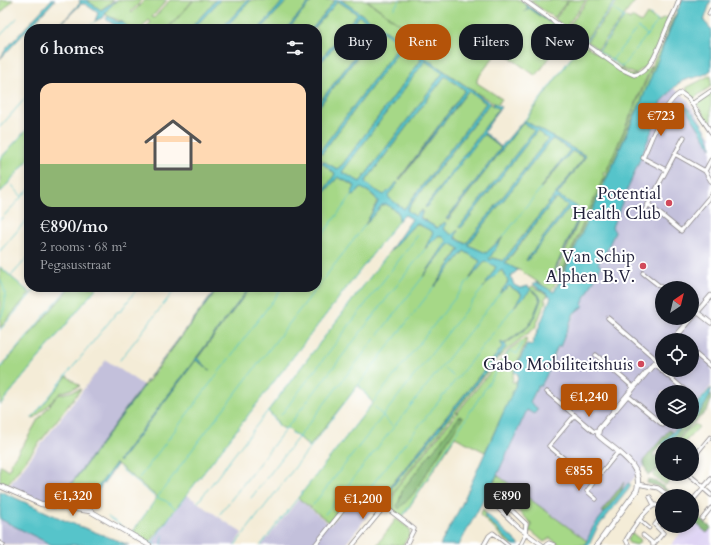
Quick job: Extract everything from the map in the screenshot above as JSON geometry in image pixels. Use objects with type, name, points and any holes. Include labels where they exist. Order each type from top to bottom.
[{"type":"street","points":[[524,0],[631,75],[637,75],[642,72],[651,61],[676,11],[679,0]]},
{"type":"street","points":[[709,14],[711,10]]},
{"type":"street","points":[[692,104],[711,91]]},
{"type":"street","points":[[666,170],[643,158],[661,119],[674,98],[681,93],[692,104],[711,132]]},
{"type":"street","points":[[642,216],[684,137]]},
{"type":"street","points":[[675,154],[704,171],[711,181]]},
{"type":"street","points":[[704,171],[711,160]]},
{"type":"street","points":[[648,204],[681,231],[711,195]]},
{"type":"street","points":[[643,273],[655,282]]},
{"type":"street","points":[[699,309],[711,296]]},
{"type":"street","points":[[699,316],[711,323]]},
{"type":"street","points":[[598,432],[655,362],[608,318]]},
{"type":"street","points":[[596,356],[634,387]]},
{"type":"street","points":[[699,357],[711,367]]},
{"type":"street","points":[[672,377],[680,385]]},
{"type":"street","points":[[547,392],[593,431],[598,432],[600,437],[633,465],[637,472],[638,484],[629,500],[597,545]]},
{"type":"street","points":[[627,395],[655,418]]},
{"type":"street","points":[[575,415],[549,446],[593,483]]},
{"type":"street","points":[[699,450],[710,437]]},
{"type":"street","points":[[596,499],[587,491],[618,452]]},
{"type":"street","points":[[699,493],[711,479]]},
{"type":"street","points":[[696,481],[711,495]]},
{"type":"street","points":[[638,484],[659,489]]},
{"type":"street","points":[[0,486],[40,504],[90,511],[149,545]]},
{"type":"street","points":[[315,545],[359,490],[364,490],[414,529],[406,545]]},
{"type":"street","points":[[628,545],[626,540],[640,520],[654,505],[650,497]]},
{"type":"street","points":[[521,543],[525,533],[526,524],[500,499],[498,499],[496,506],[525,533],[542,545]]},
{"type":"street","points":[[353,545],[385,506]]},
{"type":"street","points":[[702,519],[711,508]]},
{"type":"street","points":[[640,520],[649,528]]},
{"type":"street","points":[[643,535],[653,544],[663,533]]},
{"type":"street","points":[[484,545],[489,536],[493,534],[508,545]]},
{"type":"street","points":[[546,545],[549,543],[554,545]]},
{"type":"shaded area","points":[[674,88],[687,99],[711,137],[711,386],[699,401],[699,385],[655,385],[655,429],[675,429],[668,437],[655,437],[655,453],[593,527],[587,541],[497,475],[527,409],[538,409],[530,403],[539,385],[541,386],[549,369],[548,367],[550,362],[552,363],[558,346],[560,347],[575,313],[582,304],[598,264],[602,256],[604,256],[612,227],[659,113],[658,109],[660,103]]},
{"type":"shaded area","points":[[106,360],[143,385],[57,503],[54,504],[36,500],[9,486]]},
{"type":"shaded area","points":[[362,487],[380,500],[345,545],[262,545],[299,499],[330,525]]},
{"type":"shaded area","points":[[187,495],[242,533],[234,545],[150,545],[166,520]]},
{"type":"shaded area","points":[[0,516],[63,545],[0,544]]},
{"type":"shaded area","points":[[699,517],[711,528],[711,545],[671,545],[681,533],[699,533]]},
{"type":"green space","points":[[0,0],[13,0],[0,14]]},
{"type":"green space","points":[[85,0],[114,0],[101,10]]},
{"type":"green space","points":[[117,0],[142,0],[131,12],[132,13],[145,0],[167,0],[152,17],[154,18],[170,0],[193,0],[171,24],[150,24],[151,22],[149,20],[145,24],[123,24],[123,22],[106,15],[107,10]]},
{"type":"green space","points":[[194,0],[216,0],[194,24],[172,24]]},
{"type":"green space","points":[[220,0],[248,0],[226,24],[198,24]]},
{"type":"green space","points":[[251,0],[284,0],[263,24],[229,24]]},
{"type":"green space","points":[[288,0],[311,0],[290,24],[266,24]]},
{"type":"green space","points":[[313,0],[335,0],[316,24],[292,24]]},
{"type":"green space","points":[[341,0],[366,0],[399,24],[395,24],[395,37],[387,32],[387,24],[376,24]]},
{"type":"green space","points":[[367,0],[521,0],[528,7],[525,12],[529,8],[552,24],[531,24],[531,60],[548,60],[536,76],[513,60],[523,60],[523,24],[459,24],[459,60],[491,60],[477,79],[477,83],[502,99],[497,105],[428,60],[451,60],[451,24],[400,24]]},
{"type":"green space","points":[[529,0],[568,0],[554,18]]},
{"type":"green space","points":[[569,0],[586,0],[568,24],[561,24],[555,19]]},
{"type":"green space","points":[[588,0],[616,0],[589,35],[589,24],[570,24]]},
{"type":"green space","points":[[619,0],[636,0],[598,49],[589,42],[589,38]]},
{"type":"green space","points":[[338,1],[357,14],[349,24],[334,24],[334,43],[322,58],[322,24],[318,24]]},
{"type":"green space","points":[[674,11],[659,46],[649,62],[635,74],[621,68],[622,67],[599,51],[625,17],[630,20],[632,17],[641,23],[647,14],[658,22],[665,17],[667,18]]},
{"type":"green space","points":[[677,12],[641,102],[568,265],[554,292],[653,66],[655,58]]},
{"type":"green space","points":[[360,15],[372,24],[353,24]]},
{"type":"green space","points":[[387,34],[395,39],[395,51],[322,149],[322,103],[355,60],[387,60]]},
{"type":"green space","points":[[334,46],[334,60],[352,60],[322,99],[322,61]]},
{"type":"green space","points":[[589,48],[630,75],[639,75],[652,65],[606,172],[603,172],[604,176],[565,265],[551,291],[521,271],[505,264],[554,200],[558,199],[568,205],[526,260],[570,207],[582,211],[548,284],[559,267],[583,211],[557,195],[586,156],[525,121],[570,60],[589,60]]},
{"type":"green space","points":[[395,57],[395,60],[421,60],[342,165],[337,169],[322,160],[322,153]]},
{"type":"green space","points":[[424,60],[443,73],[360,182],[341,172]]},
{"type":"green space","points":[[711,75],[711,86],[693,99],[686,88]]},
{"type":"green space","points":[[445,76],[465,90],[399,179],[400,180],[468,91],[486,103],[404,209],[389,199],[388,195],[398,183],[384,195],[374,190],[365,182]]},
{"type":"green space","points":[[711,92],[711,126],[696,102]]},
{"type":"green space","points":[[490,103],[498,108],[497,111],[425,207],[483,134],[501,148],[446,219],[448,220],[523,123],[534,130],[460,227],[461,228],[537,131],[548,139],[466,244],[443,229],[440,224],[437,228],[420,217],[423,212],[422,210],[415,216],[407,210]]},
{"type":"green space","points":[[24,133],[24,165],[0,193],[0,159]]},
{"type":"green space","points":[[553,139],[570,150],[541,188],[572,151],[584,158],[503,261],[494,258],[490,260],[488,259],[502,238],[486,253],[468,245]]},
{"type":"green space","points":[[322,163],[335,174],[333,179],[322,193]]},
{"type":"green space","points":[[338,177],[356,187],[351,195],[354,196],[360,188],[365,189],[378,200],[367,222],[382,205],[386,204],[400,214],[399,220],[150,542],[133,532],[157,497],[116,463],[85,506],[58,502],[143,385],[147,383],[215,292],[246,292],[118,461],[119,462],[196,360],[210,370],[197,359],[247,292],[322,292],[322,195]]},
{"type":"green space","points":[[415,224],[431,229],[433,232],[426,247],[438,236],[443,237],[447,241],[426,273],[448,245],[452,244],[460,248],[436,284],[464,251],[480,261],[470,278],[486,261],[496,267],[485,286],[500,271],[503,270],[508,282],[502,291],[509,286],[522,294],[516,305],[530,290],[529,288],[533,286],[548,295],[544,300],[546,301],[535,328],[510,347],[497,360],[398,485],[387,504],[385,504],[366,488],[359,488],[330,523],[298,498],[373,403],[358,385],[309,447],[290,430],[280,427],[275,418],[268,411],[387,255]],"holes":[[[532,291],[538,294],[541,299],[531,321],[540,300],[538,295]],[[528,327],[505,344],[506,347],[383,498],[383,495],[501,349],[501,342],[504,344]]]},
{"type":"green space","points":[[0,267],[24,288],[24,292],[30,293],[0,328]]},
{"type":"green space","points":[[67,292],[93,292],[0,405],[0,369]]},
{"type":"green space","points":[[525,338],[527,339],[514,371],[512,382],[518,382],[485,452],[455,437],[402,518],[389,508],[397,488],[510,349]],"holes":[[[462,417],[413,494],[397,507],[403,489]]]},
{"type":"green space","points":[[67,376],[80,386],[60,393],[34,419],[32,418]]},
{"type":"green space","points":[[81,389],[6,486],[0,483],[1,465],[8,470],[11,466],[10,464],[37,421],[58,395]]},
{"type":"green space","points":[[711,394],[707,411],[699,418],[699,412]]},
{"type":"green space","points":[[460,416],[463,417],[413,494],[399,509],[397,507],[403,489]]},
{"type":"green space","points":[[680,429],[687,429],[680,437],[673,437]]},
{"type":"green space","points":[[689,429],[697,429],[690,437],[682,437]]},
{"type":"green space","points":[[669,430],[672,432],[668,437],[663,437]]},
{"type":"green space","points":[[655,447],[655,452],[653,454],[654,457],[655,456],[655,471],[648,475],[643,461]]},
{"type":"green space","points":[[497,475],[587,541],[585,545],[560,545],[550,538],[544,542],[531,531],[529,533],[527,530],[531,528],[531,523],[502,495],[500,496],[495,493],[490,493]]},
{"type":"green space","points":[[648,479],[659,483],[666,489],[662,489],[647,483]]},
{"type":"green space","points":[[660,481],[669,481],[666,485]]},
{"type":"green space","points":[[624,482],[620,494],[604,513],[601,512]]},
{"type":"green space","points":[[483,509],[486,513],[484,517],[513,545],[510,545],[480,515]]},
{"type":"green space","points":[[699,517],[711,528],[707,533],[699,526]]},
{"type":"green space","points":[[396,519],[409,528],[410,534],[403,545],[377,545]]},
{"type":"green space","points":[[632,533],[641,540],[637,545],[629,543],[627,540]]},
{"type":"water","points":[[51,0],[55,0],[33,24],[29,24]]},
{"type":"water","points":[[79,0],[86,0],[101,10],[117,0],[107,10],[104,17],[95,21],[98,13],[85,4],[81,4],[61,24],[80,3]]},
{"type":"water","points":[[216,0],[220,0],[198,24],[194,24]]},
{"type":"water","points":[[248,0],[251,0],[229,24],[226,24]]},
{"type":"water","points":[[284,0],[288,0],[266,24],[263,24]]},
{"type":"water","points":[[311,0],[313,0],[292,24],[290,24]]},
{"type":"water","points":[[335,0],[341,0],[376,24],[371,24],[359,16],[352,24],[349,24],[357,14],[338,1],[318,24],[316,24]]},
{"type":"water","points":[[682,0],[711,0],[704,21],[711,29],[711,70],[704,75],[687,79],[679,83],[660,103],[659,113],[612,227],[615,232],[604,256],[602,256],[598,264],[601,266],[582,304],[584,306],[574,313],[560,347],[558,346],[552,363],[550,362],[548,367],[550,368],[541,386],[538,386],[530,402],[538,409],[534,414],[527,410],[497,475],[459,545],[440,545],[461,506],[517,382],[518,374],[514,372],[527,344],[532,345],[551,297],[533,284],[536,282],[554,292],[563,275],[641,102],[677,12],[675,9],[678,10]]},
{"type":"water","points":[[521,1],[553,24],[529,8],[525,12],[528,7]]},
{"type":"water","points":[[108,16],[118,22],[121,21],[124,24],[112,24],[106,19]]},
{"type":"water","points":[[24,29],[24,33],[0,59],[6,49]]},
{"type":"water","points":[[387,32],[395,37],[395,40],[387,35]]},
{"type":"water","points":[[334,43],[334,46],[322,61],[322,58]]},
{"type":"water","points":[[395,51],[395,57],[322,153],[322,148]]},
{"type":"water","points":[[352,60],[355,60],[322,103],[322,99]]},
{"type":"water","points":[[421,60],[428,60],[490,103],[407,210],[415,216],[423,210],[420,218],[437,228],[445,222],[446,223],[443,229],[452,235],[458,230],[455,238],[466,244],[548,139],[537,131],[461,228],[459,227],[534,130],[523,123],[447,220],[446,219],[501,148],[484,134],[426,208],[425,207],[497,111],[498,108],[492,106],[494,103],[501,107],[484,132],[501,147],[523,121],[525,121],[586,156],[557,195],[583,210],[549,284],[581,211],[570,207],[527,261],[526,260],[568,205],[558,199],[554,200],[505,263],[518,270],[511,277],[514,285],[520,288],[528,286],[531,290],[514,307],[522,294],[509,286],[500,293],[508,282],[503,270],[500,271],[483,288],[496,267],[485,261],[470,279],[480,261],[464,251],[434,287],[460,249],[452,244],[448,245],[423,277],[447,241],[443,237],[438,236],[425,249],[433,232],[418,224],[415,224],[387,255],[412,219],[405,215],[399,220],[398,212],[386,204],[382,205],[365,225],[378,202],[368,191],[360,188],[354,196],[351,195],[355,186],[338,177],[322,195],[335,174],[322,163],[323,161],[337,169],[342,165]],"holes":[[[425,61],[443,73],[360,182],[342,172]],[[445,76],[465,90],[399,180],[468,91],[486,103],[404,209],[389,198],[388,195],[398,183],[397,182],[384,195],[365,182]],[[553,139],[570,150],[540,188],[572,151],[583,156],[584,158],[503,261],[493,258],[490,260],[489,259],[503,237],[486,253],[468,245],[551,140]]]},
{"type":"water","points":[[678,101],[689,109],[704,128],[708,135],[711,148],[687,110],[678,103]]},
{"type":"water","points":[[532,290],[538,294],[541,299],[531,322],[540,300],[538,295]]},
{"type":"water","points":[[214,292],[215,292],[145,383]]},
{"type":"water","points":[[247,292],[197,358],[210,370],[196,360],[119,462],[118,461]]},
{"type":"water","points":[[527,327],[519,334],[508,341]]},
{"type":"water","points":[[501,342],[504,344],[505,343],[506,347],[383,498],[382,497],[501,349]]},
{"type":"water","points":[[143,386],[58,502],[73,505],[57,503]]},
{"type":"water","points":[[711,388],[709,397],[699,413],[699,402]]},
{"type":"water","points":[[676,429],[680,429],[673,437],[668,437]]},
{"type":"water","points":[[116,463],[117,465],[96,493],[94,492]]},
{"type":"water","points":[[628,483],[631,485],[628,490],[597,528],[589,545],[585,545],[593,527]]},
{"type":"water","points":[[0,491],[66,521],[129,545],[52,545],[0,519]]},
{"type":"water","points":[[486,513],[520,545],[513,545],[484,516]]},
{"type":"waterway","points":[[394,8],[400,0]]},
{"type":"waterway","points":[[617,0],[585,42],[622,67],[658,21],[650,15]]},
{"type":"waterway","points":[[599,50],[624,17],[612,8]]},
{"type":"waterway","points":[[0,36],[17,18]]},
{"type":"waterway","points":[[92,24],[95,21]]},
{"type":"waterway","points":[[637,28],[638,27],[647,35]]},
{"type":"waterway","points":[[612,60],[635,31]]},
{"type":"waterway","points":[[524,121],[569,60]]},
{"type":"waterway","points":[[0,127],[24,100]]},
{"type":"waterway","points":[[0,159],[24,133]]},
{"type":"waterway","points":[[0,193],[24,165]]},
{"type":"waterway","points":[[12,185],[22,197]]},
{"type":"waterway","points":[[503,237],[541,188]]},
{"type":"waterway","points":[[0,220],[24,194]]},
{"type":"waterway","points":[[322,235],[352,195]]},
{"type":"waterway","points":[[152,543],[171,515],[399,220]]},
{"type":"waterway","points":[[0,251],[24,223]]},
{"type":"waterway","points":[[322,281],[365,225]]},
{"type":"waterway","points":[[281,415],[418,235]]},
{"type":"waterway","points":[[220,514],[425,249]]},
{"type":"waterway","points":[[198,502],[387,255]]},
{"type":"waterway","points":[[0,267],[11,276],[24,262]]},
{"type":"waterway","points":[[11,277],[24,288]]},
{"type":"waterway","points":[[251,498],[423,277]]},
{"type":"waterway","points":[[0,279],[5,294],[5,304],[0,319]]},
{"type":"waterway","points":[[261,545],[470,279]]},
{"type":"waterway","points":[[235,545],[434,287]]},
{"type":"waterway","points":[[313,505],[483,288]]},
{"type":"waterway","points":[[0,330],[33,292]]},
{"type":"waterway","points":[[0,368],[65,292]]},
{"type":"waterway","points":[[0,405],[93,292]]},
{"type":"waterway","points":[[32,418],[117,312],[121,311],[134,292]]},
{"type":"waterway","points":[[120,360],[173,292]]},
{"type":"waterway","points":[[139,478],[279,292]]},
{"type":"waterway","points":[[132,532],[195,446],[313,292]]},
{"type":"waterway","points":[[325,514],[500,293]]},
{"type":"waterway","points":[[371,486],[514,307]]},
{"type":"waterway","points":[[403,516],[508,353],[511,351],[517,354],[522,343]]},
{"type":"waterway","points":[[443,367],[453,376]]},
{"type":"waterway","points":[[359,385],[370,400]]},
{"type":"waterway","points":[[375,407],[392,426]]},
{"type":"waterway","points":[[268,411],[280,427]]},
{"type":"waterway","points":[[283,428],[290,430]]},
{"type":"waterway","points":[[292,433],[303,440]]},
{"type":"waterway","points":[[306,443],[309,447]]},
{"type":"waterway","points":[[120,468],[155,497],[166,501],[176,509]]},
{"type":"waterway","points":[[108,517],[127,530]]},
{"type":"waterway","points":[[162,545],[163,535]]},
{"type":"waterway","points":[[140,538],[156,545]]},
{"type":"place","name":"Potential Health Club","points":[[669,203]]},
{"type":"place","name":"Van Schip Alphen B.V.","points":[[643,266]]},
{"type":"place","name":"Gabo Mobiliteitshuis","points":[[641,364]]}]
